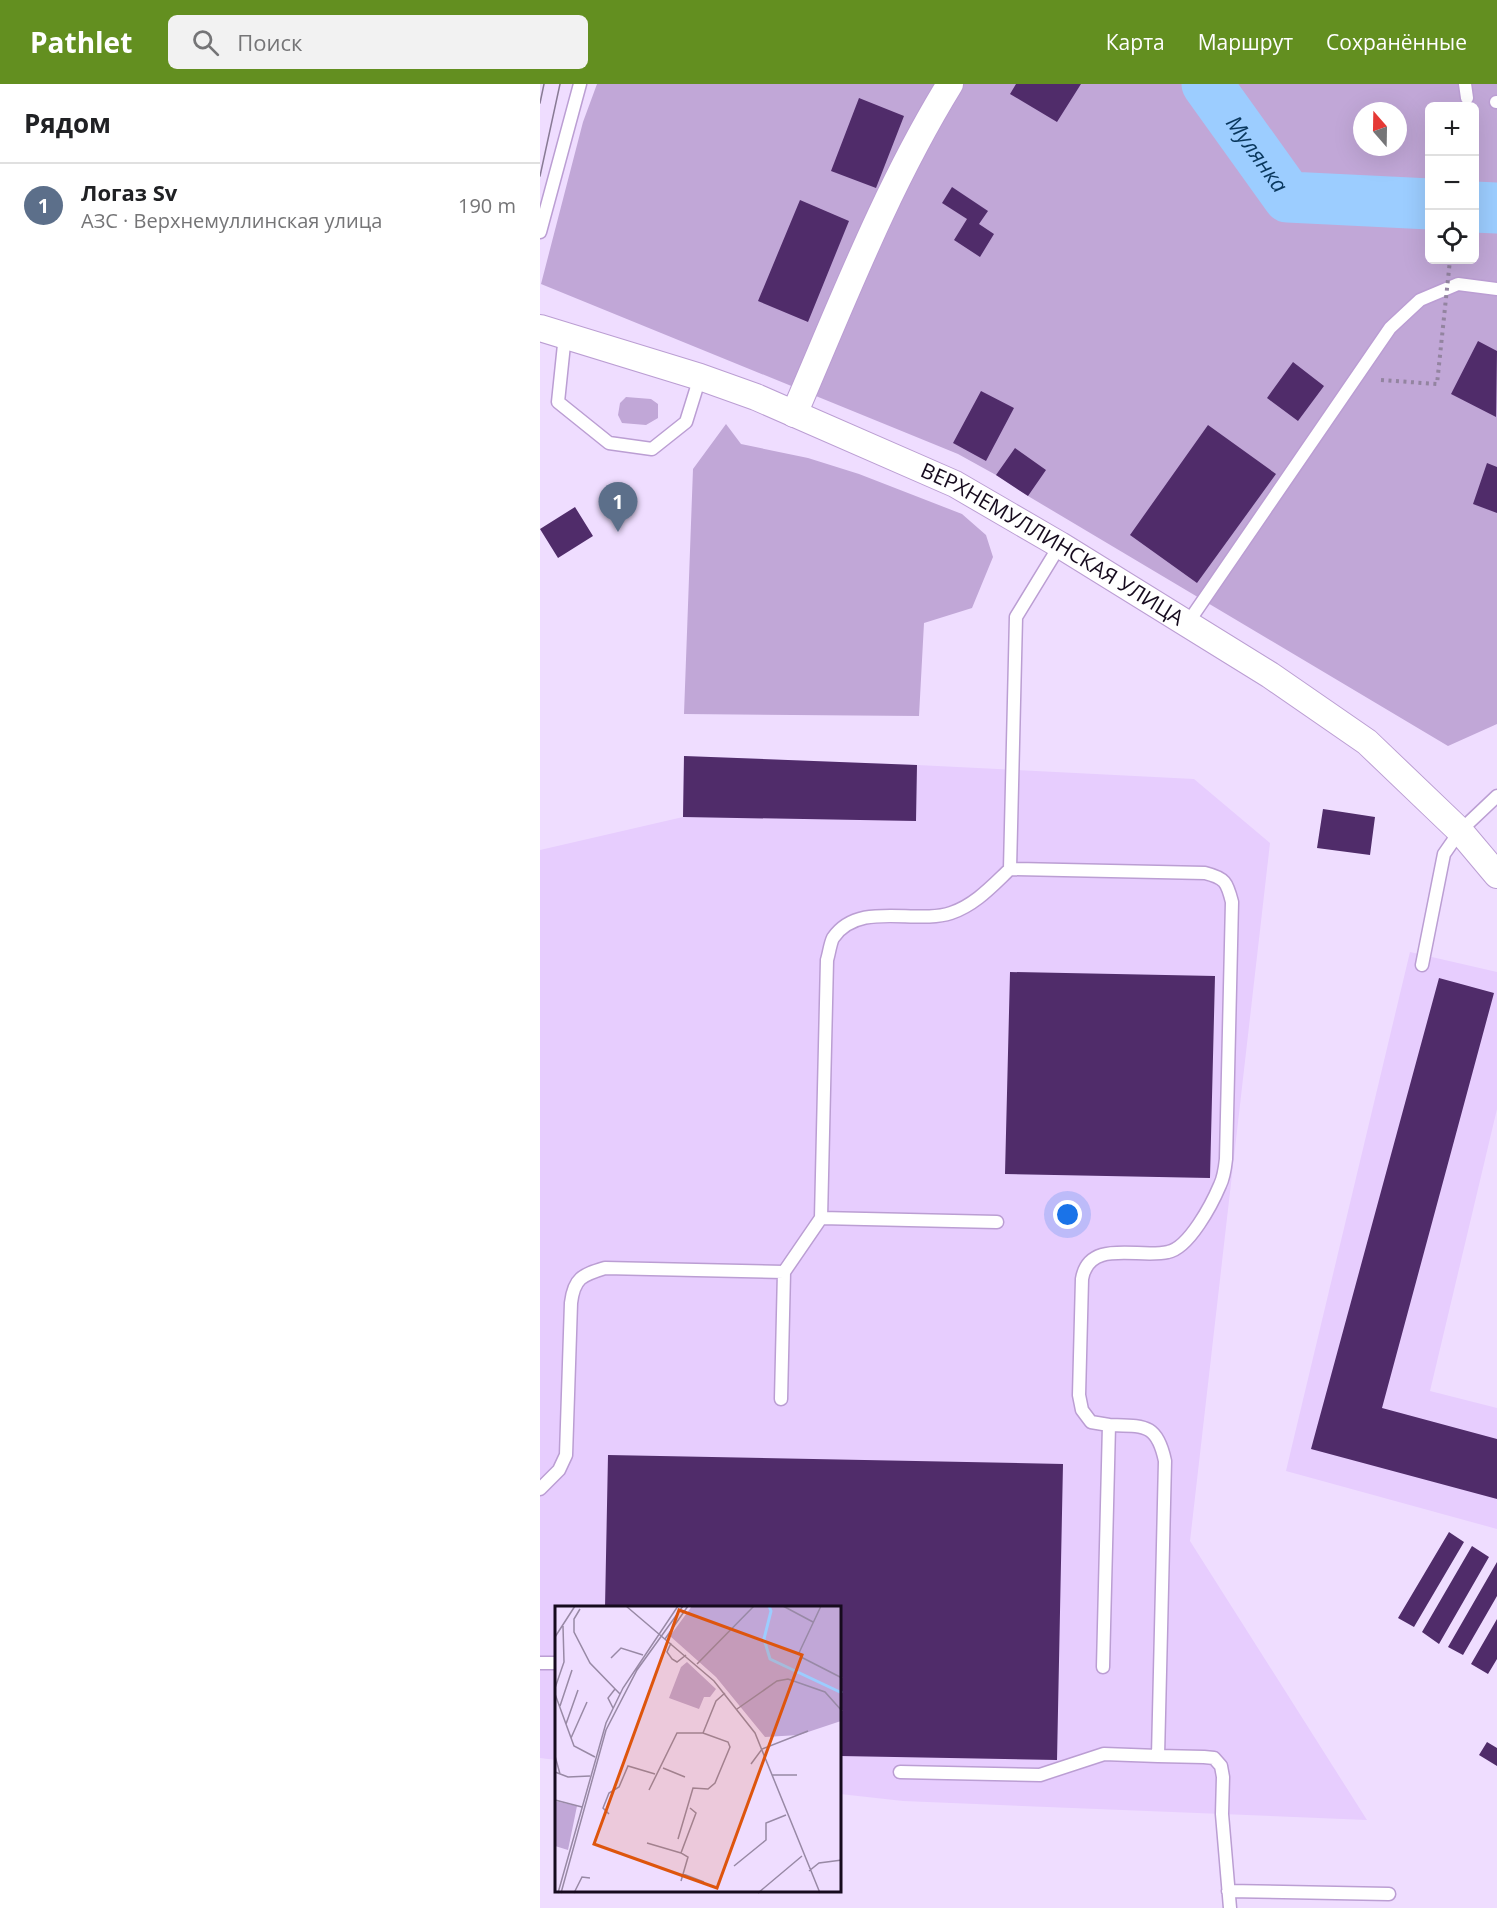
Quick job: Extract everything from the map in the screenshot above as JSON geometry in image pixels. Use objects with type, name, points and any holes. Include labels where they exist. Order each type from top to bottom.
[{"type":"street","points":[[794,414],[863,254],[921,132],[950,84]]},
{"type":"street","name":"ВЕРХНЕМУЛЛИНСКАЯ УЛИЦА","points":[[540,327],[756,397],[955,484],[1270,675],[1367,742],[1460,831],[1497,875]]},
{"type":"lane","points":[[540,232],[580,84]]},
{"type":"lane","points":[[1465,84],[1467,98]]},
{"type":"lane","points":[[1187,624],[1390,328],[1420,300],[1458,284],[1497,289]]},
{"type":"lane","points":[[565,335],[558,402],[609,443],[652,449],[686,422],[700,377]]},
{"type":"lane","points":[[1010,869],[1016,617],[1059,545]]},
{"type":"lane","points":[[1422,965],[1444,854],[1460,831],[1497,796]]},
{"type":"lane","points":[[781,1399],[784,1272],[821,1218],[827,960],[833,939],[846,925],[873,915],[928,916],[949,914],[967,907],[1010,869],[1205,873],[1220,877],[1228,886],[1232,902],[1226,1159],[1221,1185],[1182,1246],[1170,1252],[1111,1253],[1093,1258],[1084,1268],[1082,1279],[1079,1395],[1082,1410],[1090,1422],[1134,1425],[1151,1430],[1161,1443],[1165,1461],[1158,1756]]},
{"type":"lane","points":[[821,1218],[997,1222]]},
{"type":"lane","points":[[540,1489],[559,1470],[566,1455],[571,1303],[573,1287],[585,1274],[605,1268],[784,1272]]},
{"type":"lane","points":[[1103,1668],[1109,1425]]},
{"type":"lane","points":[[900,1773],[1040,1775],[1104,1754],[1214,1758],[1221,1766],[1223,1777],[1222,1814],[1230,1908]]},
{"type":"lane","points":[[1228,1891],[1389,1894]]},
{"type":"path","points":[[1381,380],[1437,384],[1450,264]]},
{"type":"shaded area","points":[[597,84],[1497,84],[1497,724],[1448,746],[958,454],[541,284],[583,122]]},
{"type":"shaded area","points":[[626,397],[651,399],[658,404],[658,418],[646,425],[622,423],[618,415],[620,403]]},
{"type":"shaded area","points":[[726,424],[741,444],[808,458],[859,474],[962,514],[986,535],[993,557],[972,608],[924,623],[919,716],[684,714],[693,469]]},
{"type":"shaded area","points":[[684,756],[917,765],[1194,779],[1270,843],[1190,1541],[1367,1820],[903,1801],[842,1794],[842,1606],[555,1606],[555,1760],[540,1758],[540,850],[683,817]]},
{"type":"shaded area","points":[[1410,952],[1497,972],[1497,1109],[1430,1391],[1497,1408],[1497,1529],[1286,1471]]},
{"type":"building","points":[[1016,84],[1081,84],[1057,122],[1010,94]]},
{"type":"building","points":[[859,98],[904,116],[876,188],[831,171]]},
{"type":"building","points":[[952,187],[988,211],[979,224],[994,234],[980,257],[954,240],[967,219],[942,203]]},
{"type":"building","points":[[800,200],[849,221],[808,322],[758,301]]},
{"type":"building","points":[[1478,341],[1497,351],[1496,417],[1451,394]]},
{"type":"building","points":[[1293,362],[1324,386],[1298,421],[1267,398]]},
{"type":"building","points":[[981,391],[1014,408],[986,461],[953,443]]},
{"type":"building","points":[[1208,425],[1276,474],[1197,583],[1130,535]]},
{"type":"building","points":[[1015,448],[1046,470],[1028,496],[996,475]]},
{"type":"building","points":[[1487,463],[1497,467],[1497,513],[1473,504]]},
{"type":"building","points":[[575,507],[593,536],[558,558],[540,529]]},
{"type":"building","points":[[684,756],[917,765],[916,821],[683,817]]},
{"type":"building","points":[[1323,809],[1375,817],[1370,855],[1317,848]]},
{"type":"building","points":[[1010,972],[1215,976],[1210,1178],[1005,1174]]},
{"type":"building","points":[[1439,978],[1494,993],[1382,1408],[1497,1439],[1497,1499],[1311,1449]]},
{"type":"building","points":[[608,1455],[1063,1464],[1057,1760],[842,1756],[842,1606],[605,1606]]},
{"type":"building","points":[[1449,1532],[1464,1542],[1414,1627],[1398,1618]]},
{"type":"building","points":[[1472,1546],[1489,1557],[1439,1644],[1422,1632]]},
{"type":"building","points":[[1497,1562],[1497,1596],[1463,1655],[1448,1647]]},
{"type":"building","points":[[1497,1619],[1497,1659],[1488,1674],[1471,1664]]},
{"type":"building","points":[[1487,1742],[1497,1748],[1497,1766],[1479,1755]]},
{"type":"waterway","name":"Мулянка","points":[[1207,84],[1288,197],[1425,204]]},
{"type":"waterway","name":"Мулянка","points":[[1479,207],[1497,208]]},
{"type":"tram line","points":[[540,103],[544,84]]},
{"type":"tram line","points":[[540,176],[560,84]]},
{"type":"place","name":"Логаз Sv","points":[[618,532]]}]
